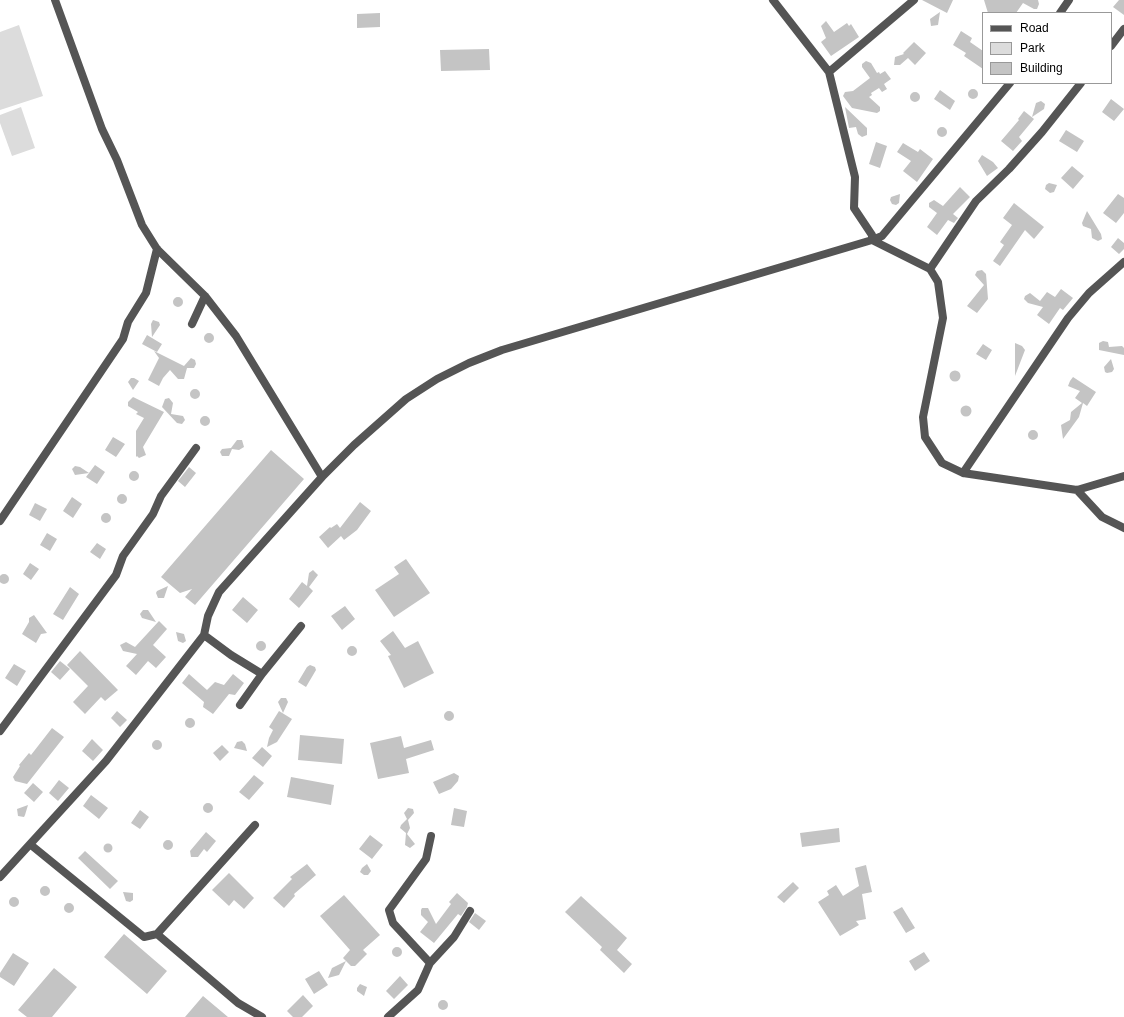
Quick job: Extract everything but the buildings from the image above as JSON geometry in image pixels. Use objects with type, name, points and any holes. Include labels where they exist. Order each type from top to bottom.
[{"type":"street","points":[[55,0],[102,129],[117,160],[142,225],[157,249],[205,296],[236,336],[322,477]]},
{"type":"street","points":[[773,0],[829,72],[855,177],[854,208],[872,235],[872,240]]},
{"type":"street","points":[[829,72],[914,0]]},
{"type":"street","points":[[1061,12],[1069,0]]},
{"type":"street","points":[[1112,45],[1124,29]]},
{"type":"street","points":[[0,877],[31,845],[106,761],[204,635],[208,616],[219,592],[322,477],[354,445],[406,399],[469,363],[510,348],[882,236],[1009,84]]},
{"type":"street","points":[[930,268],[976,200],[1009,169],[1042,132],[1081,84]]},
{"type":"street","points":[[872,240],[930,268],[938,282],[943,318],[923,417],[924,437],[942,463],[963,473],[1077,490],[1124,476]]},
{"type":"street","points":[[0,521],[123,339],[128,322],[146,293],[157,249]]},
{"type":"street","points":[[963,473],[1068,318],[1089,293],[1124,262]]},
{"type":"street","points":[[192,324],[205,296]]},
{"type":"street","points":[[0,731],[116,575],[123,556],[153,514],[162,496],[196,448]]},
{"type":"street","points":[[1077,490],[1102,517],[1124,528]]},
{"type":"street","points":[[240,705],[262,674],[301,626]]},
{"type":"street","points":[[204,635],[231,655],[262,674]]},
{"type":"street","points":[[31,845],[144,937],[157,934],[255,825]]},
{"type":"street","points":[[430,963],[393,923],[389,910],[426,859],[431,836]]},
{"type":"street","points":[[388,1017],[418,990],[430,963],[454,936],[470,911]]},
{"type":"street","points":[[157,934],[238,1003],[262,1017]]},
{"type":"green space","points":[[19,25],[43,96],[0,110],[0,32]]},
{"type":"green space","points":[[21,107],[35,148],[12,156],[0,123],[0,115]]}]
